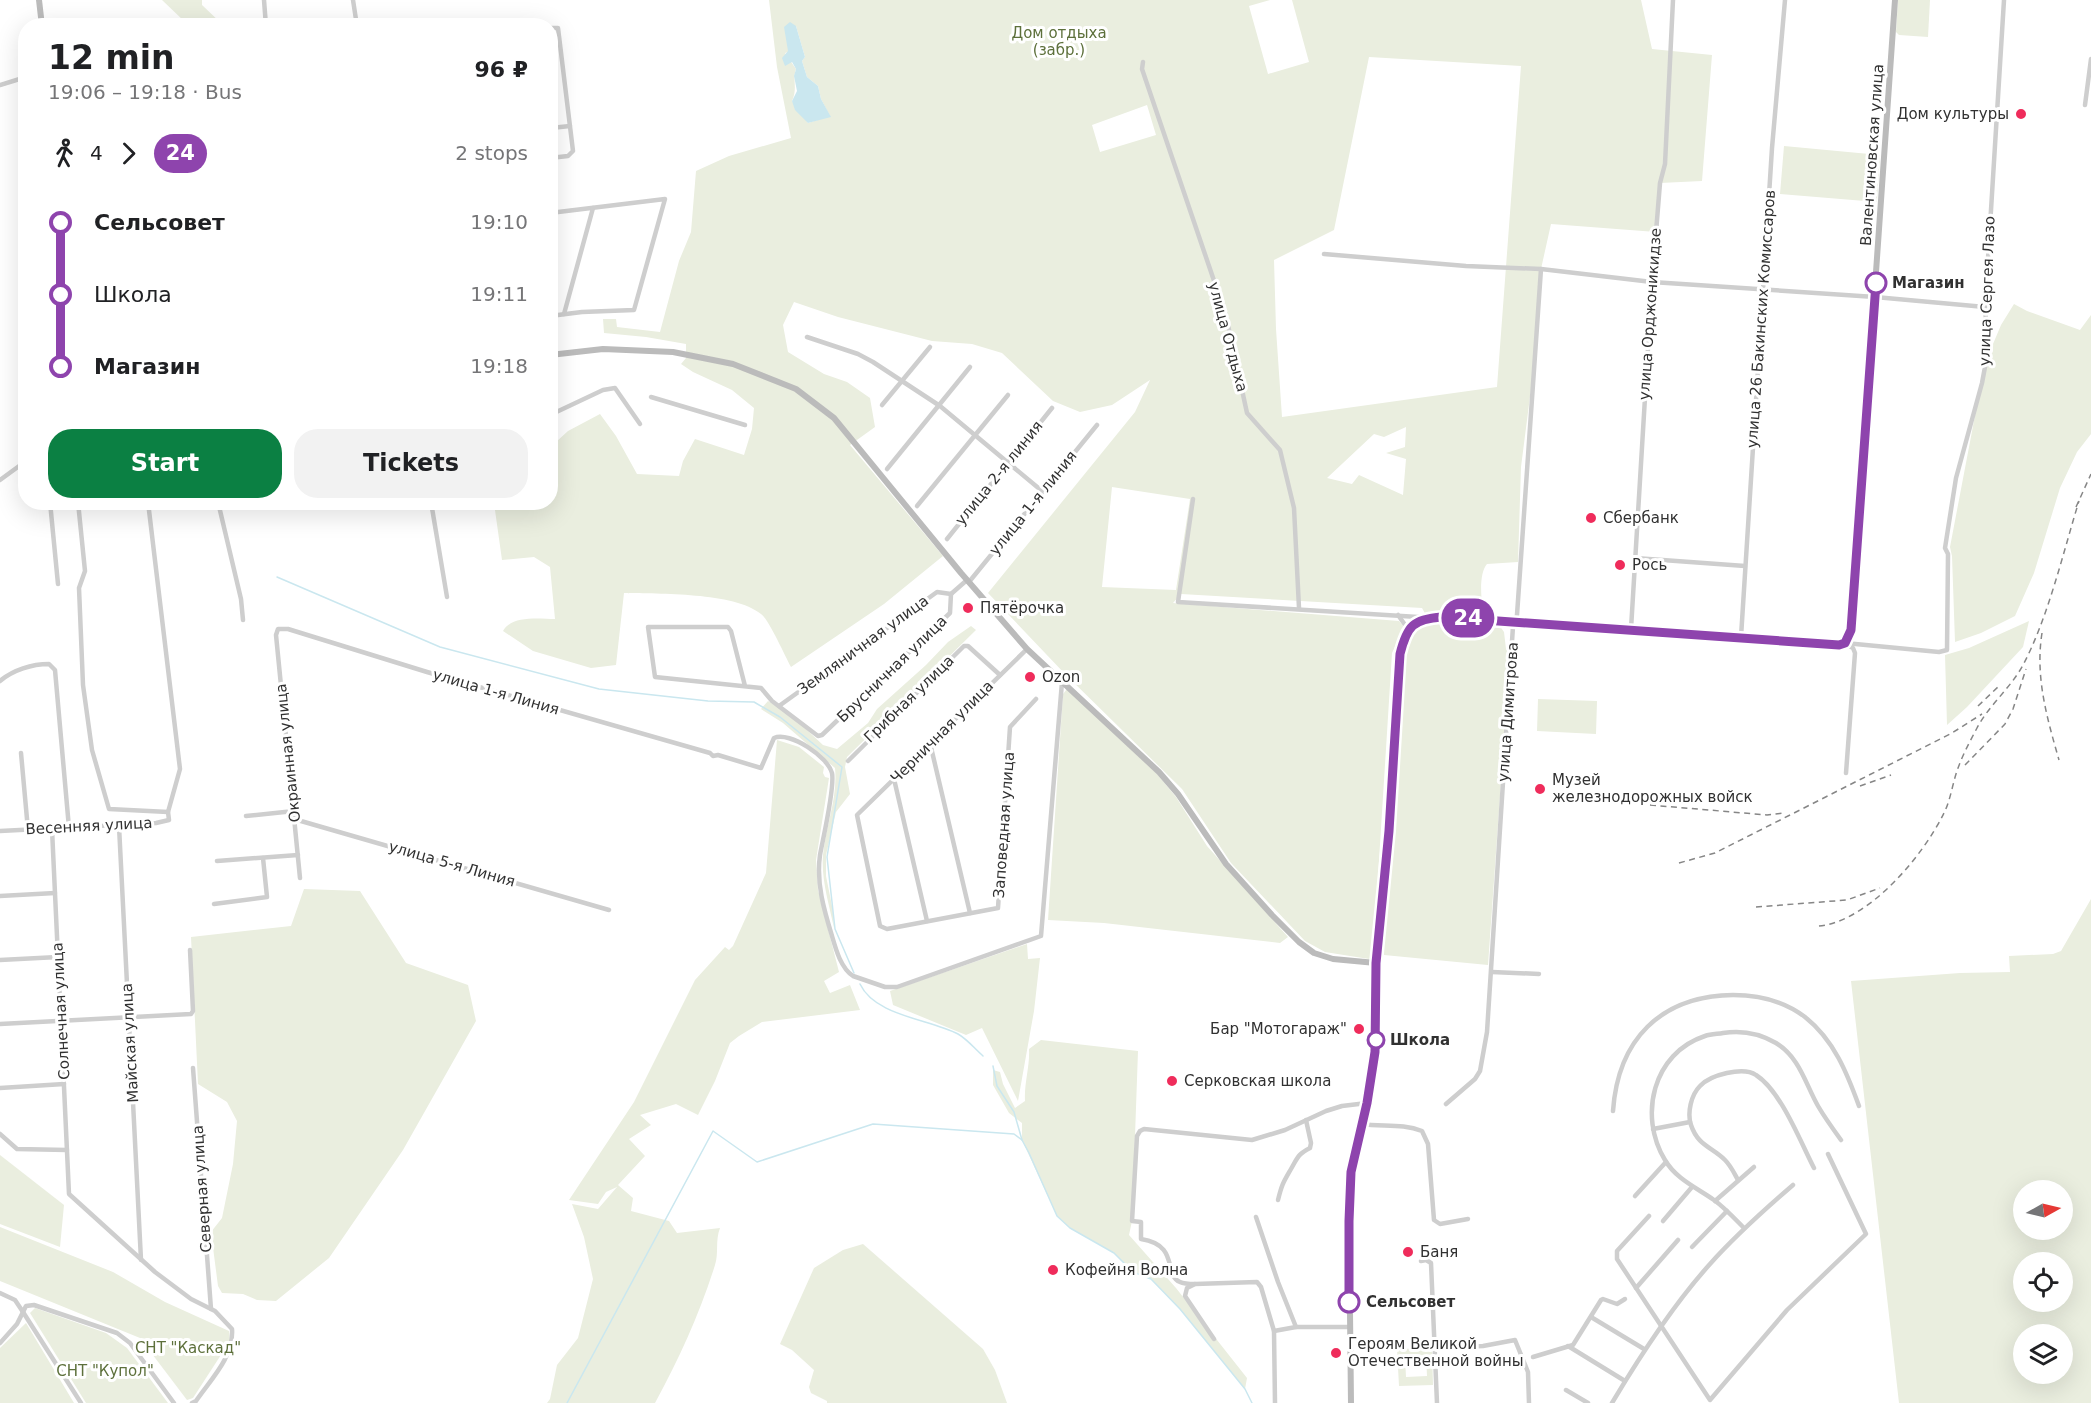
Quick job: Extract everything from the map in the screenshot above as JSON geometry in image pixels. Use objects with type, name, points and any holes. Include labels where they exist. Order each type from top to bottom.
[{"type":"main road","points":[[39,0],[41,18]]},
{"type":"main road","name":"Валентиновская улица","points":[[1845,643],[1851,630],[1895,0]]},
{"type":"main road","points":[[558,354],[588,349],[624,348],[692,355],[733,364],[796,389],[834,418],[1027,649],[1159,772],[1178,794],[1226,864],[1299,942],[1314,953],[1333,959],[1376,963]]},
{"type":"main road","points":[[1351,1403],[1349,1221],[1351,1182],[1375,1050],[1376,963],[1389,831],[1400,654],[1408,629],[1425,619],[1442,617],[1839,645],[1845,643]]},
{"type":"street","points":[[264,0],[265,18]]},
{"type":"street","points":[[353,0],[355,18]]},
{"type":"street","name":"улица Орджоникидзе","points":[[1631,629],[1652,282],[1660,183],[1665,164],[1673,0]]},
{"type":"street","name":"улица 26 Бакинских Комиссаров","points":[[1741,637],[1762,290],[1785,0]]},
{"type":"street","name":"улица Сергея Лазо","points":[[1845,643],[1939,652],[1947,650],[1948,554],[1945,548],[1956,478],[1982,383],[1988,351],[1984,308],[2004,0]]},
{"type":"street","points":[[558,28],[573,151],[568,156],[558,157]]},
{"type":"street","points":[[2085,105],[2091,60]]},
{"type":"street","name":"улица Отдыха","points":[[1143,62],[1142,69],[1226,316],[1247,413],[1280,450],[1294,508],[1299,608]]},
{"type":"street","points":[[0,85],[18,79]]},
{"type":"street","points":[[558,127],[570,126]]},
{"type":"street","points":[[558,212],[664,199],[636,306],[632,311],[558,315]]},
{"type":"street","points":[[564,314],[593,208]]},
{"type":"street","points":[[1324,254],[1466,266],[1541,268],[1652,282],[1875,297],[1984,308]]},
{"type":"street","name":"улица Димитрова","points":[[1446,1104],[1475,1079],[1480,1071],[1487,1032],[1514,621],[1517,615],[1523,543],[1541,268]]},
{"type":"street","points":[[807,337],[858,354],[940,406],[1042,491]]},
{"type":"street","points":[[882,405],[930,346]]},
{"type":"street","points":[[887,469],[970,367]]},
{"type":"street","points":[[558,411],[603,390],[615,388],[640,424]]},
{"type":"street","points":[[917,506],[1008,394]]},
{"type":"street","points":[[651,397],[745,425]]},
{"type":"street","name":"улица 2-я линия","points":[[946,539],[1052,408]]},
{"type":"street","name":"улица 1-я линия","points":[[951,594],[968,581],[1097,425]]},
{"type":"street","points":[[0,480],[18,467]]},
{"type":"street","points":[[1193,500],[1178,602],[1299,608],[1425,619]]},
{"type":"street","points":[[51,510],[58,584]]},
{"type":"street","points":[[79,510],[85,571],[79,588],[83,685],[92,750],[109,810],[168,812],[180,769],[149,510]]},
{"type":"street","points":[[220,510],[242,599],[243,620]]},
{"type":"street","points":[[432,510],[447,597]]},
{"type":"street","points":[[1635,558],[1745,566]]},
{"type":"street","name":"Земляничная улица","points":[[779,706],[937,592],[951,594]]},
{"type":"street","name":"Брусничная улица","points":[[779,706],[818,736],[822,735],[950,613],[951,594]]},
{"type":"street","points":[[1398,615],[1408,629]]},
{"type":"street","points":[[746,686],[728,627],[648,627],[655,677],[761,688],[779,706]]},
{"type":"street","name":"улица 1-я Линия","points":[[278,629],[288,629],[427,672],[761,768],[774,738],[781,735],[793,739],[824,759],[833,778],[820,855],[819,882],[836,949],[849,973],[885,987],[897,987],[1041,936],[1062,682]]},
{"type":"street","name":"Окраинная улица","points":[[278,629],[276,635],[300,878]]},
{"type":"street","points":[[1845,643],[1853,648],[1855,653],[1846,773]]},
{"type":"street","name":"Грибная улица","points":[[848,761],[963,646],[968,646],[1000,675]]},
{"type":"street","name":"Черничная улица","points":[[857,815],[1027,649]]},
{"type":"street","points":[[0,681],[32,665],[49,664],[55,670],[69,828]]},
{"type":"street","name":"Заповедная улица","points":[[857,815],[880,926],[887,929],[998,908],[1010,727],[1036,699]]},
{"type":"street","points":[[930,744],[970,913]]},
{"type":"street","points":[[21,753],[28,830]]},
{"type":"street","points":[[894,779],[927,921]]},
{"type":"street","points":[[246,816],[294,811]]},
{"type":"street","name":"Весенняя улица","points":[[0,831],[156,824],[169,820],[168,812]]},
{"type":"street","name":"улица 5-я Линия","points":[[294,819],[609,910]]},
{"type":"street","name":"Майская улица","points":[[119,826],[141,1260]]},
{"type":"street","name":"Солнечная улица","points":[[52,829],[69,1194],[141,1260]]},
{"type":"street","points":[[217,861],[298,855]]},
{"type":"street","points":[[214,904],[267,897],[263,858]]},
{"type":"street","points":[[0,896],[55,893]]},
{"type":"street","points":[[0,1023],[192,1012],[190,950]]},
{"type":"street","points":[[0,960],[58,957]]},
{"type":"street","points":[[1492,972],[1539,974]]},
{"type":"street","points":[[1613,1111],[1615,1088],[1622,1065],[1633,1044],[1648,1026],[1667,1011],[1689,1001],[1724,995],[1759,996],[1784,1004],[1805,1017],[1823,1034],[1836,1052],[1846,1070],[1859,1106]]},
{"type":"street","points":[[1744,1228],[1715,1201],[1692,1187],[1666,1162],[1659,1149],[1653,1129],[1651,1110],[1654,1090],[1665,1066],[1692,1043],[1706,1036],[1740,1030],[1761,1037],[1777,1044],[1799,1065],[1818,1106],[1841,1140]]},
{"type":"street","name":"Северная улица","points":[[193,1068],[211,1309]]},
{"type":"street","points":[[1738,1180],[1724,1159],[1702,1144],[1690,1122],[1692,1100],[1700,1085],[1716,1076],[1737,1071],[1754,1073],[1774,1092],[1814,1168]]},
{"type":"street","points":[[0,1088],[64,1084]]},
{"type":"street","points":[[1275,1403],[1274,1331],[1261,1287],[1257,1282],[1195,1284],[1178,1282],[1173,1276],[1168,1256],[1154,1241],[1141,1239],[1141,1222],[1132,1221],[1137,1136],[1144,1129],[1261,1139],[1326,1110],[1367,1103]]},
{"type":"street","points":[[1278,1200],[1282,1183],[1295,1159],[1310,1148],[1306,1120]]},
{"type":"street","points":[[1653,1129],[1690,1122]]},
{"type":"street","points":[[1362,1124],[1379,1127],[1409,1126],[1422,1131],[1428,1144],[1434,1220],[1440,1224],[1468,1219]]},
{"type":"street","points":[[0,1134],[17,1149],[67,1150]]},
{"type":"street","points":[[1649,1216],[1617,1251],[1617,1256],[1710,1400],[1787,1310],[1866,1234],[1828,1154]]},
{"type":"street","points":[[1635,1196],[1666,1162]]},
{"type":"street","points":[[1715,1201],[1754,1167]]},
{"type":"street","points":[[1612,1403],[1644,1349],[1708,1265],[1744,1228],[1793,1185]]},
{"type":"street","points":[[1663,1221],[1692,1187]]},
{"type":"street","points":[[1692,1247],[1727,1211]]},
{"type":"street","points":[[1256,1217],[1296,1327]]},
{"type":"street","points":[[1636,1288],[1678,1240]]},
{"type":"street","points":[[141,1260],[191,1299],[211,1309],[232,1329],[233,1340],[230,1353],[196,1401],[192,1403]]},
{"type":"street","points":[[1421,1261],[1426,1260],[1431,1263],[1437,1403]]},
{"type":"street","points":[[1195,1284],[1187,1288],[1185,1296],[1214,1339]]},
{"type":"street","points":[[0,1293],[15,1300],[81,1403]]},
{"type":"street","points":[[1533,1357],[1573,1345],[1603,1299],[1615,1304],[1625,1299]]},
{"type":"street","points":[[0,1343],[17,1324],[26,1306],[34,1305],[117,1333],[129,1343],[174,1403]]},
{"type":"street","points":[[1591,1317],[1644,1349]]},
{"type":"street","points":[[1274,1331],[1296,1327],[1350,1327]]},
{"type":"street","points":[[1434,1348],[1483,1346],[1515,1340],[1528,1372],[1529,1403]]},
{"type":"street","points":[[1568,1346],[1625,1381]]},
{"type":"street","points":[[1566,1390],[1585,1402]]},
{"type":"green space","points":[[162,0],[202,0],[202,5],[216,18],[181,18]]},
{"type":"green space","name":"Дом отдыха (забр.)","points":[[769,0],[1270,0],[1249,6],[1268,74],[1309,62],[1292,0],[1641,0],[1652,49],[1712,55],[1702,181],[1660,183],[1656,232],[1551,224],[1541,269],[1533,373],[1521,467],[1518,562],[1487,564],[1481,582],[1485,617],[1495,619],[1504,632],[1506,649],[1510,655],[1488,965],[1384,955],[1378,948],[1400,741],[1404,654],[1410,629],[1427,617],[1422,608],[1181,594],[1173,603],[1399,621],[1404,627],[1392,653],[1373,956],[1369,959],[1325,952],[1305,941],[1231,863],[1182,789],[1065,674],[988,593],[1135,412],[1150,380],[1112,405],[1080,412],[1053,401],[1002,353],[972,344],[932,341],[838,317],[794,302],[783,325],[788,352],[824,374],[847,382],[870,398],[875,427],[850,445],[943,556],[884,604],[791,667],[761,614],[749,607],[715,598],[676,594],[624,593],[616,665],[591,668],[533,651],[503,631],[507,626],[519,620],[555,619],[550,567],[534,557],[502,560],[495,510],[558,510],[558,440],[568,431],[600,414],[616,436],[637,474],[679,476],[683,461],[695,439],[744,455],[752,429],[754,408],[732,390],[681,364],[686,358],[686,344],[604,333],[603,319],[616,319],[617,327],[660,332],[679,261],[691,232],[696,171],[729,156],[791,138],[777,67]],"holes":[[[796,26],[805,57],[802,61],[807,77],[818,86],[821,99],[830,116],[808,123],[792,101],[795,92],[796,69],[785,53],[788,52]],[[1369,57],[1521,66],[1497,387],[1282,417],[1274,260],[1334,230]],[[1147,105],[1156,135],[1100,152],[1092,125]],[[1406,427],[1405,447],[1386,453],[1406,459],[1403,495],[1359,475],[1352,484],[1327,478],[1374,434],[1384,437]],[[1112,487],[1190,499],[1176,590],[1102,587]]]},
{"type":"green space","points":[[1898,0],[1930,0],[1928,37],[1899,35],[1896,32]]},
{"type":"green space","points":[[1784,146],[1880,155],[1877,202],[1780,194]]},
{"type":"green space","points":[[2014,304],[2080,330],[2091,315],[2091,434],[2077,452],[2060,488],[2034,573],[2015,616],[1981,633],[1955,642],[1950,547],[1985,363],[2001,325]]},
{"type":"green space","points":[[2029,621],[2023,647],[1947,725],[1945,655],[1969,648]]},
{"type":"green space","points":[[971,626],[976,630],[847,757],[845,767],[850,794],[836,812],[826,855],[826,876],[834,928],[823,873],[823,855],[835,790],[835,768],[783,723],[761,709],[768,701],[792,716],[823,745],[837,749],[868,723],[877,709],[948,642]]},
{"type":"green space","points":[[1067,689],[1157,774],[1176,797],[1207,846],[1288,937],[1280,943],[1104,923],[1048,920],[1063,694]]},
{"type":"green space","points":[[1538,699],[1597,701],[1596,734],[1537,731]]},
{"type":"green space","points":[[777,740],[799,747],[824,767],[823,773],[829,778],[816,860],[818,890],[839,972],[824,981],[830,993],[850,985],[860,1010],[762,1022],[730,1043],[698,1115],[676,1104],[640,1115],[651,1125],[629,1139],[645,1156],[618,1185],[633,1198],[631,1211],[669,1221],[677,1233],[720,1228],[715,1265],[688,1336],[655,1403],[547,1403],[550,1399],[557,1365],[578,1338],[593,1279],[584,1237],[572,1204],[598,1209],[617,1187],[606,1192],[598,1204],[569,1200],[634,1102],[695,980],[725,947],[729,950],[733,946],[766,873]]},
{"type":"green space","points":[[304,889],[360,891],[406,963],[468,985],[476,1021],[403,1150],[329,1258],[276,1301],[257,1300],[243,1294],[222,1293],[218,1286],[211,1232],[222,1218],[233,1164],[237,1121],[227,1102],[198,1084],[191,937],[291,926]]},
{"type":"green space","points":[[2091,899],[2091,1403],[1899,1403],[1851,981],[1960,973],[2010,972],[2009,956],[2053,954],[2061,951]]},
{"type":"green space","points":[[1027,944],[1028,959],[1040,958],[1034,1011],[1018,1101],[982,1028],[966,1035],[893,1005],[890,991]]},
{"type":"green space","points":[[1041,1040],[1138,1051],[1132,1221],[1129,1235],[1176,1288],[1247,1378],[1245,1389],[1180,1309],[1151,1279],[1133,1272],[1114,1253],[1070,1228],[1057,1216],[1022,1140],[1022,1123],[1009,1113],[993,1085],[993,1070],[1000,1072],[1003,1084],[1015,1108],[1025,1101],[1029,1049]]},
{"type":"green space","points":[[0,1155],[64,1205],[60,1247],[0,1224]]},
{"type":"green space","name":"СНТ \"Каскад\"","points":[[0,1227],[113,1272],[165,1302],[229,1331],[230,1341],[193,1398],[187,1400],[140,1338],[0,1281]]},
{"type":"green space","points":[[863,1244],[983,1349],[995,1370],[1007,1403],[827,1403],[811,1393],[809,1387],[814,1370],[792,1350],[780,1344],[814,1268],[843,1250]]},
{"type":"green space","name":"СНТ \"Купол\"","points":[[35,1308],[106,1333],[127,1348],[168,1403],[86,1403],[30,1313]]},
{"type":"green space","name":"СНТ \"Купол\"","points":[[26,1323],[74,1403],[0,1403],[0,1348]]},
{"type":"green space","points":[[1432,1348],[1433,1385],[1399,1386],[1397,1349]],"holes":[[[1426,1355],[1427,1376],[1406,1377],[1405,1357]]]},
{"type":"water","points":[[790,22],[796,26],[805,57],[802,61],[807,77],[818,86],[821,99],[831,117],[808,123],[795,110],[792,101],[797,91],[794,76],[796,69],[792,62],[785,66],[782,58],[788,51],[784,27]]},
{"type":"waterway","points":[[277,577],[440,647],[599,689],[708,701],[754,702],[780,717],[842,767],[827,857],[835,929],[854,973]]},
{"type":"waterway","points":[[860,984],[867,995],[878,1003],[890,1010],[958,1034],[983,1056]]},
{"type":"waterway","points":[[993,1066],[997,1086],[1014,1112],[1022,1140]]},
{"type":"waterway","points":[[567,1403],[713,1131],[757,1162],[873,1124],[1014,1134],[1022,1140],[1029,1153],[1057,1216],[1070,1228],[1114,1253],[1133,1272],[1151,1279],[1180,1309],[1245,1389],[1252,1403]]},
{"type":"railway","points":[[2076,507],[2091,474]]},
{"type":"railway","points":[[1819,926],[1838,921],[1857,912],[1875,899],[1908,866],[1935,830],[1946,808],[1958,768],[1974,734],[1987,712],[2018,674],[2032,647],[2054,585],[2079,501]]},
{"type":"railway","points":[[2042,633],[2041,681],[2059,760]]},
{"type":"railway","points":[[1965,765],[2005,724],[2013,709],[2026,669]]},
{"type":"railway","points":[[1978,706],[2000,685]]},
{"type":"railway","points":[[1679,863],[1715,853],[1952,733],[1982,714]]},
{"type":"railway","points":[[1860,786],[1891,775]]},
{"type":"railway","points":[[1650,805],[1767,815],[1784,813]]},
{"type":"railway","points":[[1756,907],[1847,900],[1880,888]]},
{"type":"bus line","name":"24","points":[[1349,1302],[1351,1172],[1367,1103],[1375,1052],[1376,963],[1389,831],[1400,654],[1404,636],[1414,624],[1425,619],[1442,617],[1839,645],[1845,643],[1851,630],[1876,283]]},
{"type":"place","name":"Дом культуры","points":[[2021,114]]},
{"type":"place","name":"Магазин","points":[[1876,283]]},
{"type":"place","name":"Сбербанк","points":[[1591,518]]},
{"type":"place","name":"Рось","points":[[1620,565]]},
{"type":"place","name":"Пятёрочка","points":[[968,608]]},
{"type":"place","name":"Ozon","points":[[1030,677]]},
{"type":"place","name":"Музей железнодорожных войск","points":[[1540,789]]},
{"type":"place","name":"Бар \"Мотогараж\"","points":[[1359,1029]]},
{"type":"place","name":"Школа","points":[[1376,1040]]},
{"type":"place","name":"Серковская школа","points":[[1172,1081]]},
{"type":"place","name":"Баня","points":[[1408,1252]]},
{"type":"place","name":"Кофейня Волна","points":[[1053,1270]]},
{"type":"place","name":"Сельсовет","points":[[1349,1302]]},
{"type":"place","name":"Героям Великой Отечественной войны","points":[[1336,1353]]}]
